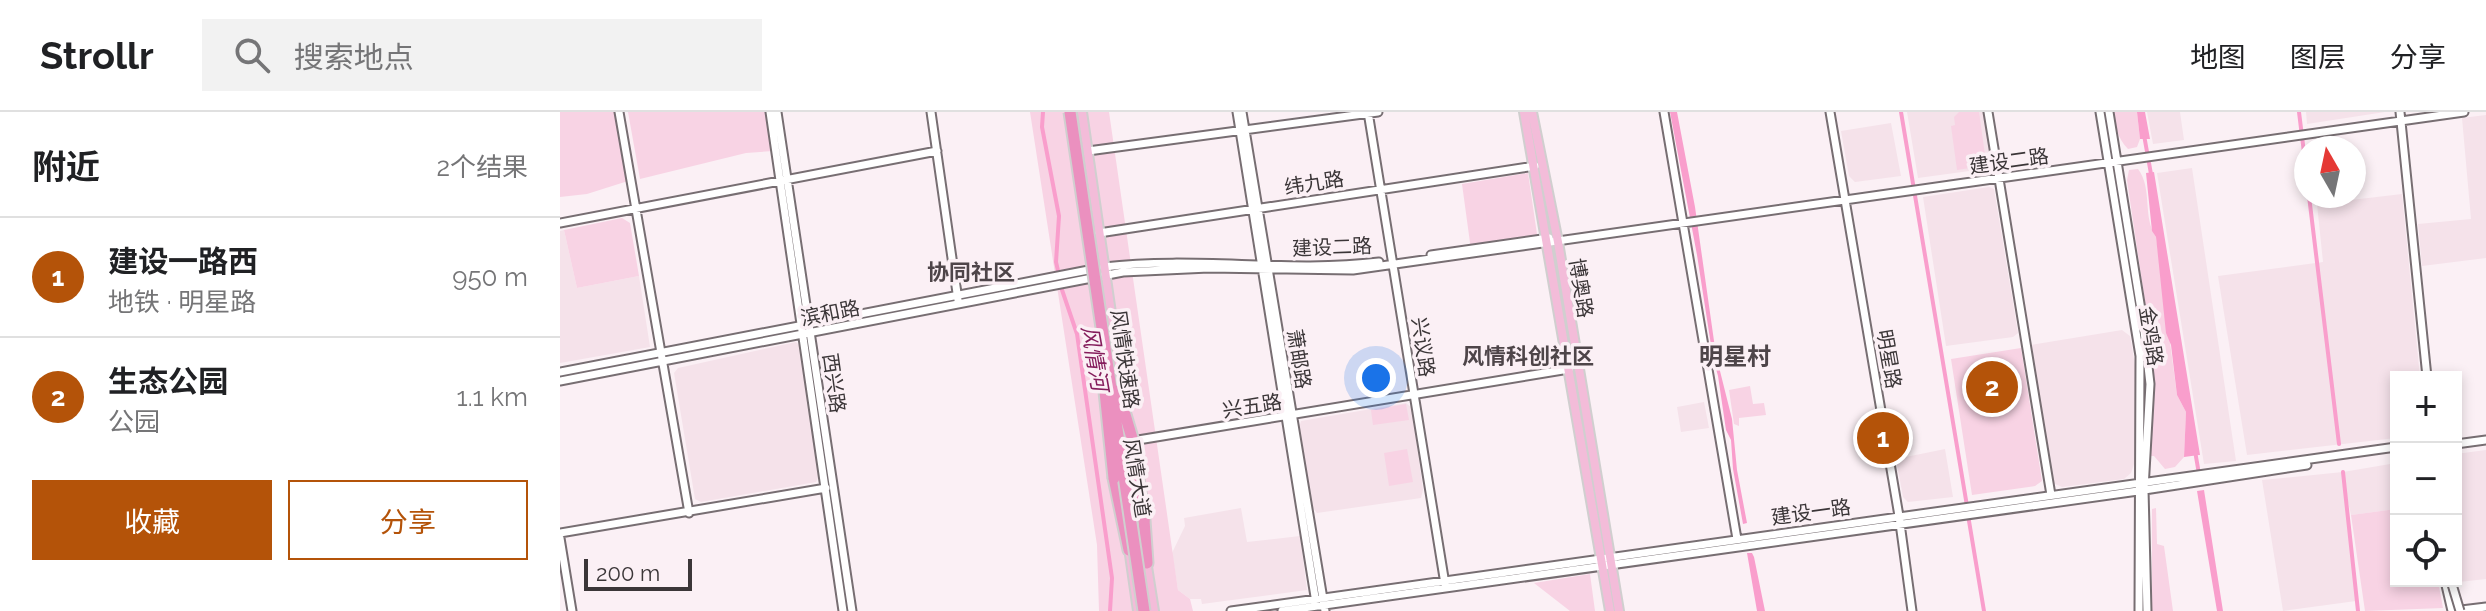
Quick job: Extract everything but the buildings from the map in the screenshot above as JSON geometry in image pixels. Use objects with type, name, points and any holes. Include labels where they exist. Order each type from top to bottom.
[{"type":"highway","name":"风情快速路","points":[[1067,112],[1104,341],[1141,611]]},
{"type":"highway","name":"风情快速路","points":[[1080,112],[1152,611]]},
{"type":"highway","points":[[1104,341],[1104,395],[1114,478],[1129,550]]},
{"type":"highway","points":[[1118,391],[1132,438],[1147,563]]},
{"type":"main road","points":[[619,112],[689,513]]},
{"type":"main road","name":"西兴路","points":[[770,112],[806,329],[843,611]]},
{"type":"main road","name":"西兴路","points":[[777,112],[783,180]]},
{"type":"main road","points":[[931,112],[958,300]]},
{"type":"main road","name":"风情大道","points":[[1067,112],[1129,550],[1141,611]]},
{"type":"main road","name":"风情大道","points":[[1080,112],[1130,441],[1152,611]]},
{"type":"main road","points":[[1240,112],[1320,605]]},
{"type":"main road","points":[[1088,151],[1378,112]]},
{"type":"main road","name":"博奥路","points":[[1524,112],[1551,241],[1605,561],[1610,611]]},
{"type":"main road","name":"博奥路","points":[[1532,112],[1569,369],[1605,561],[1619,611]]},
{"type":"main road","points":[[1664,112],[1689,222],[1737,539]]},
{"type":"main road","name":"明星路","points":[[1830,112],[1900,520],[1912,611]]},
{"type":"main road","points":[[1988,112],[2051,495]]},
{"type":"main road","name":"金鸡路","points":[[2100,112],[2140,356],[2143,566]]},
{"type":"main road","name":"金鸡路","points":[[2109,112],[2150,384],[2141,486]]},
{"type":"main road","points":[[2400,112],[2426,371]]},
{"type":"main road","name":"建设二路","points":[[1105,271],[1394,262],[2464,112]]},
{"type":"main road","name":"兴议路","points":[[1368,113],[1445,584]]},
{"type":"main road","points":[[560,223],[937,151]]},
{"type":"main road","name":"纬九路","points":[[1099,233],[1535,166]]},
{"type":"main road","name":"滨和路","points":[[560,381],[806,329],[958,300],[1067,284],[1105,271]]},
{"type":"main road","name":"滨和路","points":[[958,300],[1054,277],[1089,275]]},
{"type":"main road","name":"滨和路","points":[[560,372],[660,358]]},
{"type":"main road","name":"兴五路","points":[[1130,441],[1569,369]]},
{"type":"main road","points":[[2462,440],[2486,437]]},
{"type":"main road","name":"建设一路","points":[[1282,611],[1445,584],[2390,451]]},
{"type":"main road","name":"建设一路","points":[[1974,510],[2051,495],[2141,486]]},
{"type":"main road","points":[[572,611],[560,536],[828,488]]},
{"type":"main road","name":"西兴路","points":[[828,488],[852,611]]},
{"type":"main road","name":"建设一路","points":[[1605,561],[1737,539],[1900,520]]},
{"type":"main road","points":[[2139,611],[2143,566]]},
{"type":"main road","points":[[2143,566],[2147,611]]},
{"type":"main road","points":[[2448,587],[2454,611],[2486,607]]},
{"type":"main road","name":"建设一路","points":[[1231,611],[1320,605]]},
{"type":"shaded area","points":[[560,112],[616,112],[628,181],[587,194],[560,197]]},
{"type":"shaded area","points":[[628,112],[766,112],[773,151],[746,153],[640,179]]},
{"type":"shaded area","points":[[1030,112],[1109,112],[1178,590],[1190,599],[1193,611],[1099,611],[1097,545]]},
{"type":"shaded area","points":[[1670,112],[1677,112],[1695,207],[1716,355],[1732,419],[1747,523],[1743,524],[1731,440],[1726,430]]},
{"type":"shaded area","points":[[1907,112],[1985,112],[1993,161],[1984,169],[1918,178]]},
{"type":"shaded area","points":[[1959,112],[1979,112],[1985,155],[1983,166],[1957,170],[1951,126],[1955,125],[1954,117]]},
{"type":"shaded area","points":[[2114,112],[2137,112],[2140,139],[2137,147],[2128,149],[2121,141]]},
{"type":"shaded area","points":[[2137,112],[2145,112],[2150,139],[2140,139]]},
{"type":"shaded area","points":[[2147,112],[2180,112],[2184,140],[2153,144]]},
{"type":"shaded area","points":[[2306,112],[2385,112],[2307,124]]},
{"type":"shaded area","points":[[2486,115],[2486,258],[2422,266],[2418,224],[2471,219],[2462,118]]},
{"type":"shaded area","points":[[1891,123],[1901,176],[1855,182],[1849,176],[1841,131]]},
{"type":"shaded area","points":[[2192,168],[2236,461],[2204,464],[2157,173]]},
{"type":"shaded area","points":[[2138,169],[2143,177],[2149,220],[2156,237],[2177,395],[2186,412],[2184,457],[2175,467],[2165,469],[2151,456],[2153,372],[2150,334],[2160,332],[2156,308],[2146,309],[2127,180],[2129,170]]},
{"type":"shaded area","points":[[2154,172],[2200,455],[2184,457],[2186,412],[2177,395],[2171,345],[2166,333],[2156,237],[2152,231],[2146,173]]},
{"type":"shaded area","points":[[1528,173],[1538,241],[1471,250],[1462,184]]},
{"type":"shaded area","points":[[1989,187],[1994,189],[2018,333],[2013,337],[1946,346],[1923,197]]},
{"type":"shaded area","points":[[2402,194],[2419,371],[2390,371],[2390,439],[2247,455],[2218,276],[2323,262],[2317,208],[2366,208],[2366,198]]},
{"type":"shaded area","points":[[622,218],[630,223],[639,276],[577,288],[564,230]]},
{"type":"shaded area","points":[[564,230],[577,288],[639,276],[650,347],[560,363],[560,231]]},
{"type":"shaded area","points":[[2122,330],[2130,336],[2135,365],[2134,464],[2131,473],[2124,479],[2062,487],[2053,483],[2031,345]]},
{"type":"shaded area","points":[[796,342],[802,348],[820,474],[816,482],[701,502],[695,499],[674,373],[678,368]]},
{"type":"shaded area","points":[[2021,348],[2042,481],[2035,486],[1972,495],[1951,359]]},
{"type":"shaded area","points":[[1750,386],[1753,404],[1764,403],[1766,415],[1739,418],[1739,426],[1734,424],[1729,390]]},
{"type":"shaded area","points":[[1704,402],[1709,428],[1681,432],[1677,407]]},
{"type":"shaded area","points":[[1406,403],[1412,408],[1423,490],[1421,498],[1317,513],[1313,508],[1299,428],[1301,421]]},
{"type":"shaded area","points":[[1406,404],[1409,420],[1373,425],[1371,410]]},
{"type":"shaded area","points":[[1407,449],[1413,482],[1389,486],[1384,453]]},
{"type":"shaded area","points":[[1945,449],[1953,497],[1908,502],[1903,497],[1896,459]]},
{"type":"shaded area","points":[[2486,450],[2486,579],[2462,582],[2462,515],[2462,453]]},
{"type":"shaded area","points":[[2390,464],[2390,510],[2351,515],[2344,485],[2356,601],[2283,611],[2262,480]]},
{"type":"shaded area","points":[[2204,490],[2223,611],[2217,611],[2197,491]]},
{"type":"shaded area","points":[[1241,508],[1247,542],[1300,536],[1307,590],[1202,604],[1201,599],[1190,599],[1178,590],[1172,553],[1185,526],[1184,518]]},
{"type":"shaded area","points":[[2156,508],[2157,544],[2164,546],[2173,611],[2152,611],[2152,509]]},
{"type":"shaded area","points":[[2390,510],[2390,587],[2439,587],[2443,608],[2365,611],[2351,515]]},
{"type":"shaded area","points":[[1747,553],[1752,553],[1754,557],[1765,611],[1757,611]]},
{"type":"shaded area","points":[[1590,574],[1595,611],[1570,611],[1534,583]]},
{"type":"waterway","name":"风情河","points":[[1043,112],[1042,127],[1059,216],[1056,262],[1059,275]]},
{"type":"waterway","points":[[1901,112],[1967,506]]},
{"type":"waterway","points":[[2299,112],[2302,136]]},
{"type":"waterway","points":[[2144,135],[2151,174]]},
{"type":"waterway","points":[[2310,208],[2339,444]]},
{"type":"waterway","name":"风情河","points":[[1060,284],[1077,334],[1112,578],[1110,611]]},
{"type":"waterway","points":[[2195,451],[2199,474]]},
{"type":"waterway","points":[[2343,472],[2358,611]]},
{"type":"waterway","points":[[1968,515],[1984,611]]},
{"type":"place","name":"生态公园","points":[[1992,387]]},
{"type":"place","name":"建设一路西","points":[[1883,438]]},
{"type":"district","name":"协同社区","points":[[971,272]]},
{"type":"district","name":"风情科创社区","points":[[1528,356]]},
{"type":"district","name":"明星村","points":[[1735,356]]}]
